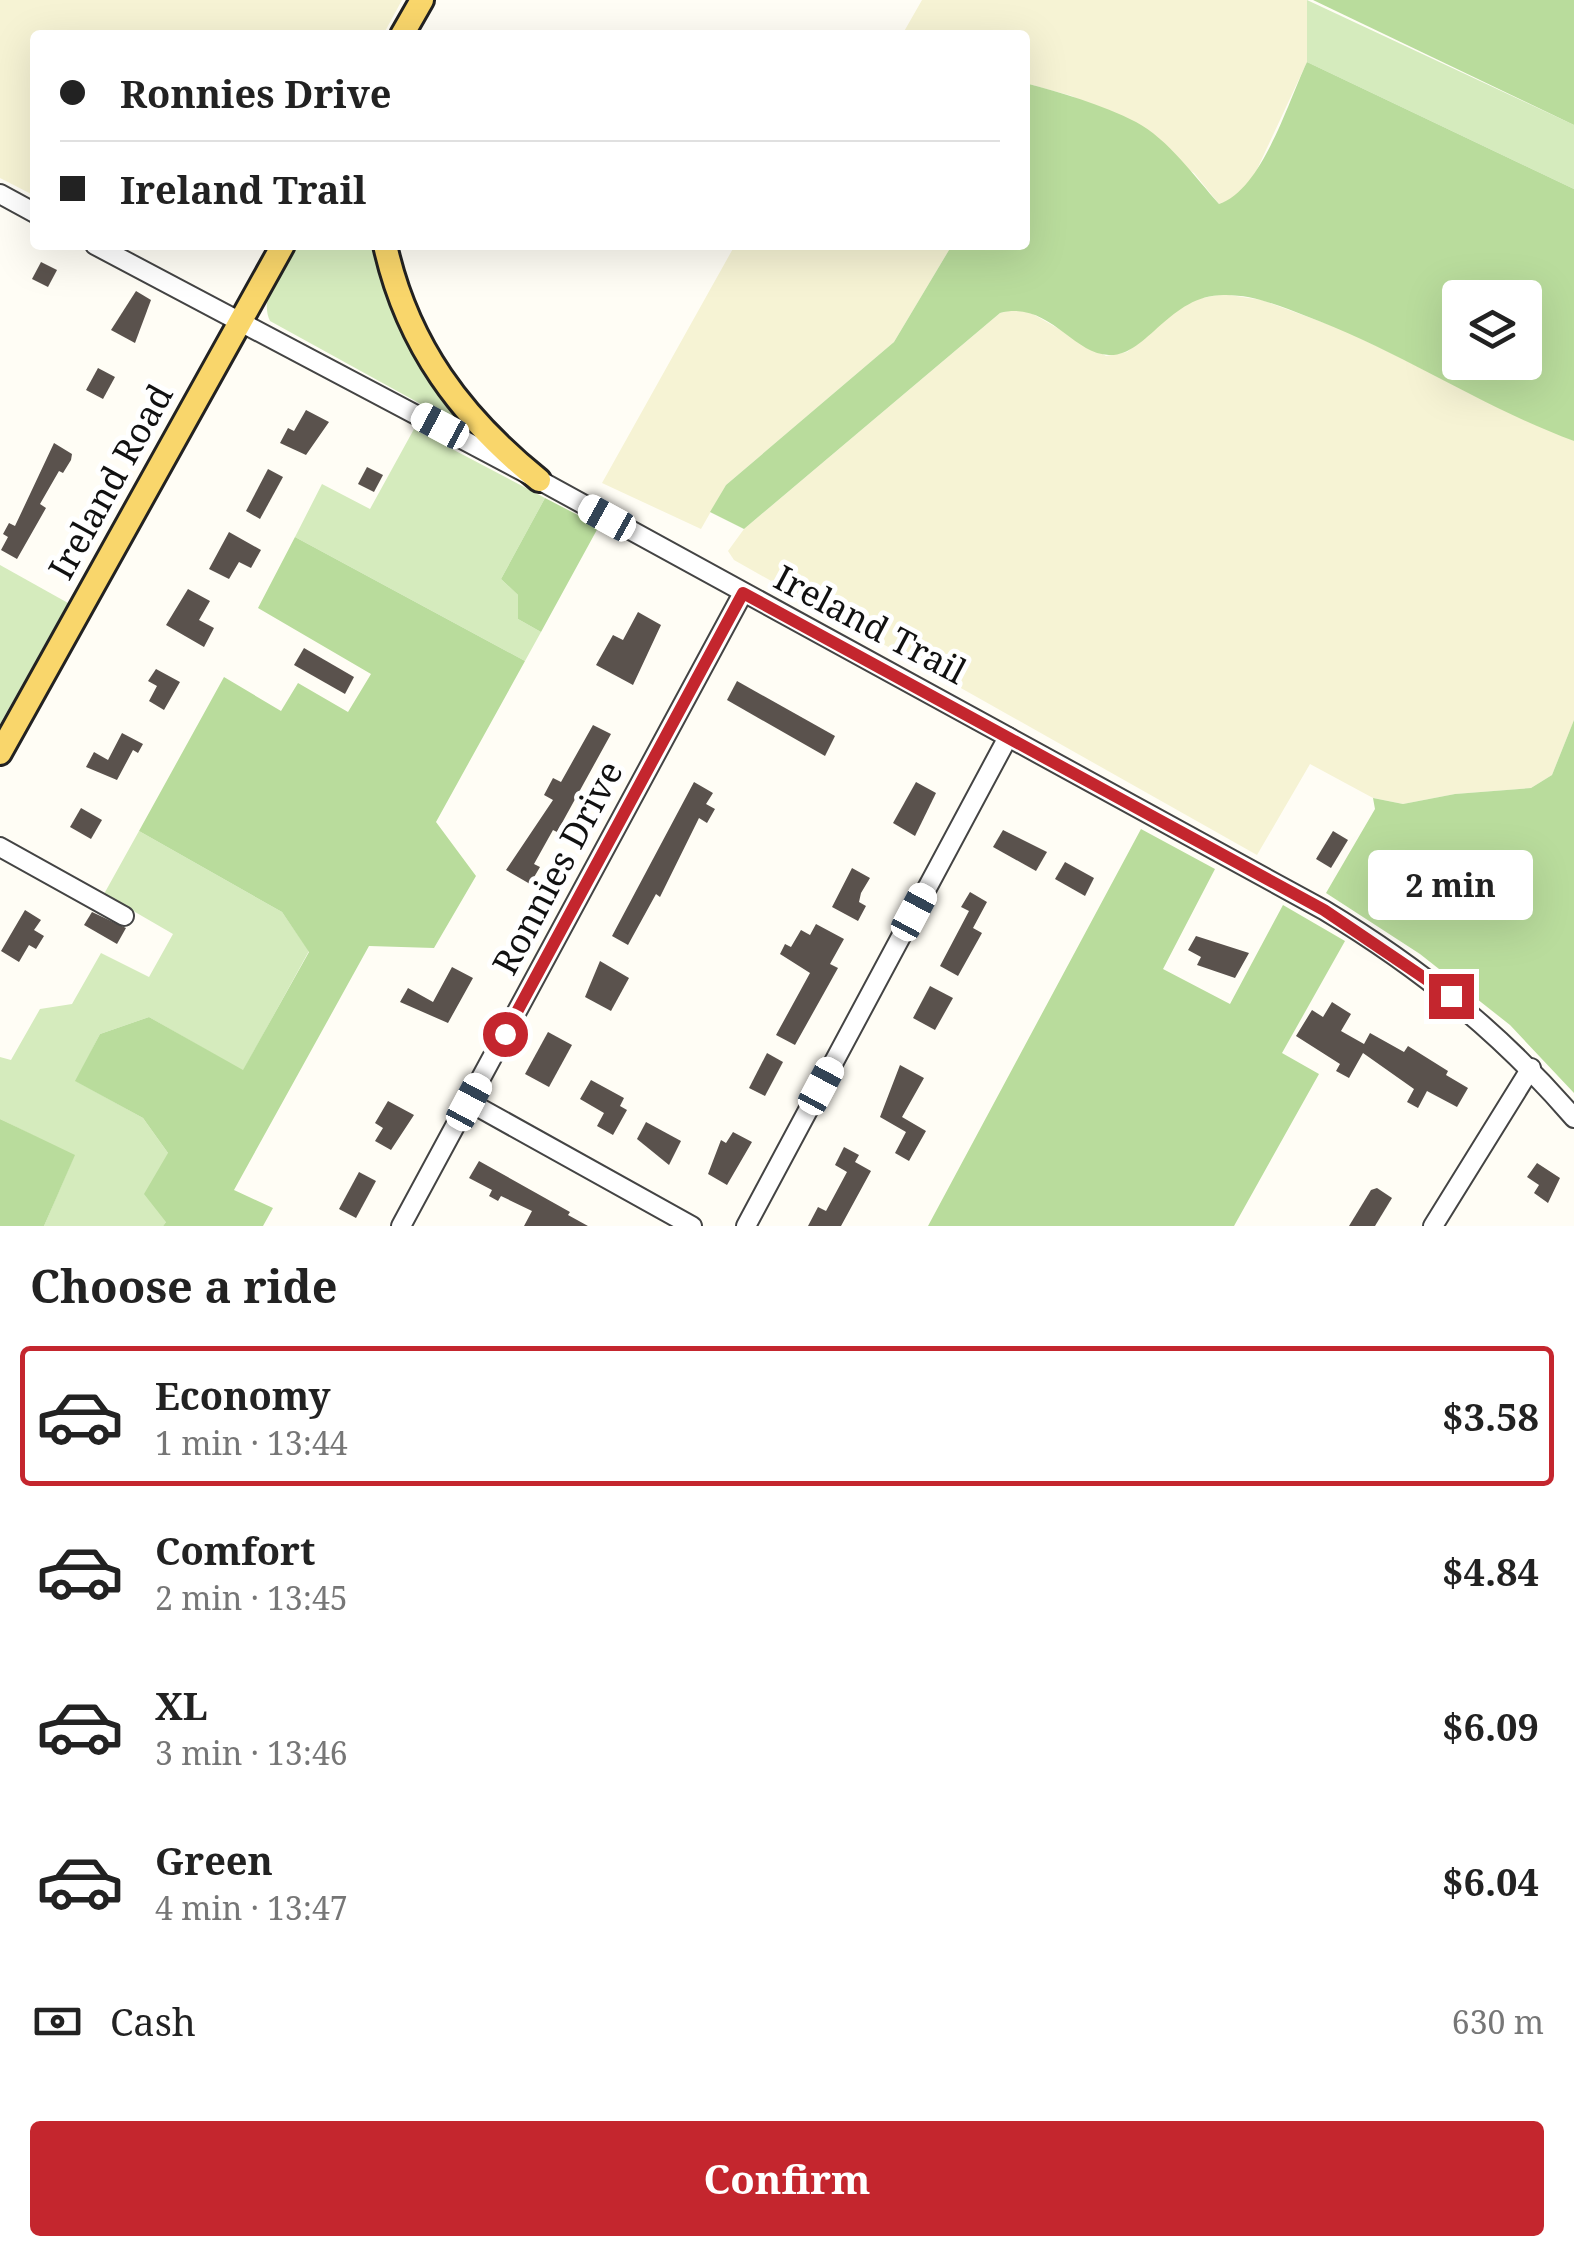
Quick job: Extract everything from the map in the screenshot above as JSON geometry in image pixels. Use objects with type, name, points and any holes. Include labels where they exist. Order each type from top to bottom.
[{"type":"main road","name":"Ireland Road","points":[[0,753],[280,250]]},
{"type":"main road","points":[[386,250],[403,310],[430,364],[474,424],[539,480]]},
{"type":"street","points":[[0,194],[30,210]]},
{"type":"street","name":"Ireland Trail","points":[[106,250],[539,480],[1367,936],[1468,1008],[1532,1068],[1574,1118]]},
{"type":"street","name":"Ronnies Drive","points":[[401,1226],[743,593]]},
{"type":"street","points":[[746,1226],[1008,737]]},
{"type":"street","points":[[0,847],[124,916]]},
{"type":"street","points":[[1433,1226],[1532,1068]]},
{"type":"street","points":[[469,1102],[692,1226]]},
{"type":"shaded area","points":[[0,0],[402,0],[386,30],[30,30],[30,193],[0,178]]},
{"type":"shaded area","points":[[922,0],[1307,0],[1307,62],[1253,178],[1236,198],[1219,204],[1194,173],[1072,96],[1030,84],[1030,30],[905,30]]},
{"type":"shaded area","points":[[732,250],[949,250],[894,342],[726,485],[701,529],[602,483]]},
{"type":"shaded area","points":[[1223,294],[1262,300],[1341,329],[1574,441],[1574,720],[1552,775],[1531,788],[1455,794],[1403,804],[1373,798],[1310,764],[1257,855],[734,560],[728,551],[744,529],[1000,313],[1016,309],[1033,314],[1106,356],[1127,352],[1187,301]]},
{"type":"green space","points":[[1307,0],[1574,125],[1574,189],[1307,62]]},
{"type":"green space","points":[[1313,0],[1574,0],[1574,125]]},
{"type":"green space","points":[[1307,62],[1574,189],[1574,441],[1443,380],[1542,380],[1542,280],[1442,280],[1442,380],[1340,330],[1286,308],[1236,295],[1206,297],[1189,304],[1135,346],[1109,355],[1083,346],[1046,320],[1017,311],[1000,313],[744,529],[710,512],[726,485],[894,342],[949,250],[1030,250],[1030,84],[1095,104],[1148,129],[1219,204],[1248,182],[1272,143]]},
{"type":"green space","points":[[292,250],[378,250],[416,357],[458,415],[448,419],[270,321],[267,302]]},
{"type":"green space","points":[[414,429],[545,498],[501,579],[518,595],[518,619],[541,632],[525,661],[295,537],[322,484],[370,509]]},
{"type":"green space","points":[[545,498],[599,526],[541,632],[518,619],[518,595],[501,579]]},
{"type":"green space","points":[[295,537],[525,661],[436,822],[476,876],[434,948],[369,946],[234,1190],[273,1208],[263,1226],[163,1226],[166,1222],[144,1194],[168,1153],[143,1118],[75,1081],[100,1034],[149,1017],[243,1070],[309,952],[282,912],[139,831],[224,677],[281,711],[298,683],[348,712],[371,674],[258,608]]},
{"type":"green space","points":[[0,565],[68,603],[0,724]]},
{"type":"green space","points":[[1574,720],[1574,1093],[1510,1025],[1420,954],[1326,893],[1375,809],[1373,798],[1403,804],[1455,794],[1531,788],[1552,775]]},
{"type":"green space","points":[[1141,829],[1215,869],[1163,969],[1230,1004],[1283,905],[1345,941],[1282,1053],[1319,1074],[1234,1226],[928,1226]]},
{"type":"green space","points":[[139,831],[282,912],[309,951],[243,1071],[149,1017],[100,1034],[76,1081],[143,1118],[168,1153],[166,1222],[163,1226],[44,1226],[74,1156],[0,1119],[0,1057],[11,1060],[40,1009],[72,1004],[101,953],[149,977],[173,934],[104,894]]},
{"type":"green space","points":[[0,1119],[75,1155],[44,1226],[0,1226]]},
{"type":"building","points":[[41,262],[57,270],[48,287],[32,279]]},
{"type":"building","points":[[136,291],[151,300],[135,343],[111,330]]},
{"type":"building","points":[[98,368],[115,377],[103,399],[86,390]]},
{"type":"building","points":[[306,410],[329,422],[306,455],[280,443],[288,428],[294,431]]},
{"type":"building","points":[[54,443],[72,454],[71,460],[63,473],[59,471],[40,504],[46,508],[17,559],[1,550],[8,537],[3,534],[9,523],[15,526]]},
{"type":"building","points":[[367,467],[383,475],[374,492],[358,484]]},
{"type":"building","points":[[268,469],[283,477],[260,519],[246,511]]},
{"type":"building","points":[[229,532],[261,550],[251,568],[239,562],[229,579],[209,569]]},
{"type":"building","points":[[188,589],[210,601],[199,620],[214,628],[204,647],[166,625]]},
{"type":"building","points":[[638,612],[661,625],[633,685],[596,665],[613,635],[623,640]]},
{"type":"building","points":[[304,648],[354,677],[345,694],[294,665]]},
{"type":"building","points":[[156,669],[180,682],[164,710],[149,701],[157,686],[148,681]]},
{"type":"building","points":[[737,681],[835,736],[825,756],[727,700]]},
{"type":"building","points":[[593,725],[611,734],[557,832],[553,830],[534,864],[540,867],[530,884],[506,870],[553,800],[544,795],[553,778],[561,782]]},
{"type":"building","points":[[122,733],[143,744],[138,753],[133,750],[117,780],[86,767],[94,752],[108,760]]},
{"type":"building","points":[[694,782],[713,793],[706,804],[715,809],[707,823],[699,818],[660,897],[656,894],[628,945],[612,936]]},
{"type":"building","points":[[916,782],[936,793],[915,836],[893,823]]},
{"type":"building","points":[[81,808],[102,820],[91,839],[70,827]]},
{"type":"building","points":[[1003,830],[1047,852],[1036,871],[993,847]]},
{"type":"building","points":[[1333,831],[1348,840],[1331,868],[1316,859]]},
{"type":"building","points":[[1065,862],[1094,878],[1085,896],[1055,879]]},
{"type":"building","points":[[852,868],[870,878],[861,893],[859,902],[866,906],[858,921],[832,907]]},
{"type":"building","points":[[970,892],[987,902],[973,928],[982,933],[958,976],[940,966],[969,911],[961,907]]},
{"type":"building","points":[[25,910],[41,920],[34,930],[44,936],[36,949],[29,945],[19,962],[1,951]]},
{"type":"building","points":[[92,912],[126,928],[117,944],[84,925]]},
{"type":"building","points":[[816,924],[844,939],[830,964],[838,968],[795,1045],[776,1035],[810,973],[780,954],[785,944],[791,947],[801,930],[810,935]]},
{"type":"building","points":[[1196,936],[1249,953],[1235,978],[1197,965],[1201,957],[1188,950]]},
{"type":"building","points":[[600,961],[629,978],[611,1011],[585,997]]},
{"type":"building","points":[[452,967],[473,978],[448,1023],[400,1002],[408,988],[433,1002]]},
{"type":"building","points":[[930,986],[953,998],[935,1030],[913,1018]]},
{"type":"building","points":[[1332,1002],[1351,1014],[1341,1031],[1364,1044],[1370,1033],[1404,1052],[1408,1046],[1448,1071],[1446,1075],[1468,1088],[1457,1107],[1427,1091],[1418,1108],[1407,1102],[1414,1089],[1363,1053],[1349,1078],[1336,1071],[1340,1064],[1296,1036],[1312,1010],[1323,1017]]},
{"type":"building","points":[[548,1032],[572,1045],[549,1087],[525,1074]]},
{"type":"building","points":[[767,1053],[783,1062],[765,1096],[749,1088]]},
{"type":"building","points":[[900,1065],[924,1078],[902,1117],[926,1131],[909,1161],[895,1153],[906,1132],[880,1117]]},
{"type":"building","points":[[591,1080],[624,1098],[620,1106],[627,1110],[613,1135],[597,1126],[604,1113],[580,1099]]},
{"type":"building","points":[[388,1101],[414,1115],[391,1150],[375,1141],[383,1128],[375,1123]]},
{"type":"building","points":[[646,1122],[681,1141],[669,1165],[637,1139]]},
{"type":"building","points":[[733,1132],[752,1142],[727,1185],[708,1174],[721,1140],[726,1143]]},
{"type":"building","points":[[844,1147],[859,1155],[855,1162],[871,1171],[841,1226],[808,1226],[818,1207],[826,1211],[847,1172],[835,1165]]},
{"type":"building","points":[[479,1161],[588,1226],[524,1226],[532,1211],[501,1196],[498,1201],[489,1196],[492,1190],[469,1178]]},
{"type":"building","points":[[1537,1163],[1560,1178],[1548,1203],[1534,1193],[1539,1185],[1527,1177]]},
{"type":"building","points":[[359,1172],[376,1181],[356,1218],[339,1209]]},
{"type":"building","points":[[1377,1188],[1392,1198],[1375,1226],[1349,1226],[1371,1190]]},
{"type":"route","points":[[505,1034],[743,593],[1324,910],[1410,964],[1451,996]]}]
